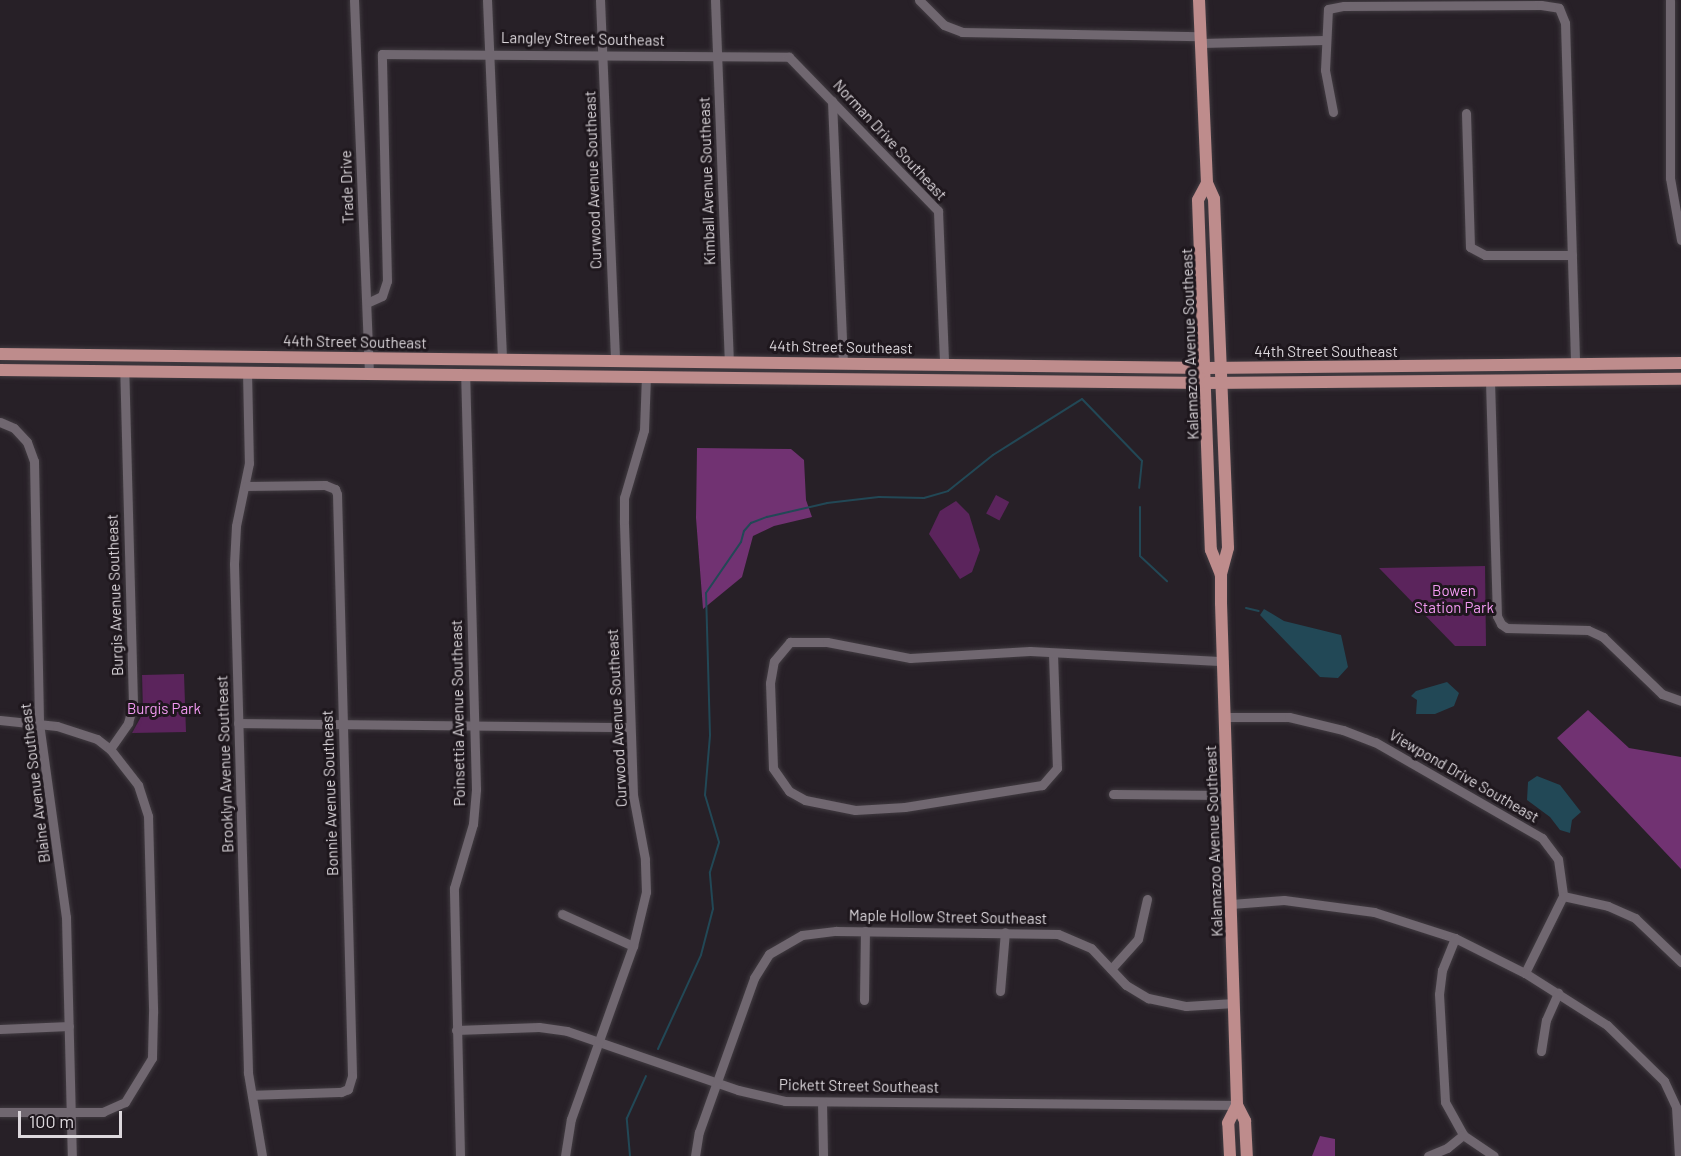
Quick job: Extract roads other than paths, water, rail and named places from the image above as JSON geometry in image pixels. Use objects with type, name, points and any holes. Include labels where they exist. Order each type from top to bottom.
[{"type":"main road","name":"Kalamazoo Avenue Southeast","points":[[1199,0],[1207,183],[1214,199],[1228,550],[1221,575],[1237,1105],[1245,1121],[1247,1156]]},
{"type":"main road","name":"Kalamazoo Avenue Southeast","points":[[1207,183],[1198,200],[1207,368],[1211,550],[1221,575]]},
{"type":"main road","points":[[1199,214],[1208,214],[1215,231]]},
{"type":"main road","name":"44th Street Southeast","points":[[0,354],[369,356],[1207,368],[1681,363]]},
{"type":"main road","points":[[46,370],[64,355]]},
{"type":"main road","points":[[124,371],[131,361],[150,355]]},
{"type":"main road","points":[[465,374],[472,363],[495,358]]},
{"type":"main road","points":[[596,375],[610,368],[615,359]]},
{"type":"main road","points":[[646,376],[654,365],[671,360]]},
{"type":"main road","points":[[798,377],[803,368],[815,362]]},
{"type":"main road","points":[[925,378],[935,375],[945,363]]},
{"type":"main road","points":[[951,379],[957,370],[971,364]]},
{"type":"main road","points":[[1049,380],[1055,370],[1067,365]]},
{"type":"main road","points":[[1444,381],[1464,365]]},
{"type":"main road","points":[[1490,381],[1495,371],[1515,365]]},
{"type":"main road","name":"44th Street Southeast","points":[[0,370],[1207,382],[1681,379]]},
{"type":"main road","points":[[1210,513],[1215,532],[1227,534]]},
{"type":"main road","name":"Kalamazoo Avenue Southeast","points":[[1230,1156],[1228,1123],[1237,1105]]},
{"type":"street","name":"Trade Drive","points":[[354,0],[369,302],[369,373]]},
{"type":"street","points":[[486,0],[495,358]]},
{"type":"street","name":"Curwood Avenue Southeast","points":[[600,0],[615,359]]},
{"type":"street","name":"Kimball Avenue Southeast","points":[[714,0],[729,362]]},
{"type":"street","points":[[919,0],[941,22],[956,30],[1200,40],[1324,40]]},
{"type":"street","points":[[1670,0],[1670,178],[1681,240]]},
{"type":"street","points":[[1333,112],[1324,40],[1328,9],[1344,6],[1541,5],[1559,8],[1565,23],[1575,364]]},
{"type":"street","name":"Langley Street Southeast","points":[[369,302],[382,296],[387,281],[379,58],[386,52],[789,57]]},
{"type":"street","name":"Norman Drive Southeast","points":[[789,57],[938,211],[945,363]]},
{"type":"street","points":[[832,101],[843,362]]},
{"type":"street","points":[[1466,112],[1470,247],[1485,255],[1572,255]]},
{"type":"street","name":"Burgis Avenue Southeast","points":[[110,749],[128,723],[133,704],[124,371]]},
{"type":"street","name":"Brooklyn Avenue Southeast","points":[[247,371],[246,486],[234,543],[238,723],[252,1095],[262,1156]]},
{"type":"street","name":"Poinsettia Avenue Southeast","points":[[460,1156],[454,888],[475,811],[475,725],[465,374]]},
{"type":"street","name":"Curwood Avenue Southeast","points":[[565,1156],[571,1119],[643,914],[647,875],[633,795],[624,498],[644,430],[646,376]]},
{"type":"street","points":[[1490,381],[1497,616],[1507,628],[1577,628],[1595,633],[1662,694],[1681,701]]},
{"type":"street","name":"Blaine Avenue Southeast","points":[[0,422],[14,428],[27,442],[34,461],[39,723],[66,916],[72,1156]]},
{"type":"street","name":"Bonnie Avenue Southeast","points":[[246,486],[325,485],[335,489],[351,1085],[341,1092],[252,1095]]},
{"type":"street","points":[[1053,654],[1057,768],[1042,785],[905,807],[855,810],[805,800],[778,780],[773,768],[770,683],[774,661],[790,642],[827,642],[910,658],[1000,652],[1053,654],[1224,661]]},
{"type":"street","name":"Viewpond Drive Southeast","points":[[1225,717],[1290,717],[1375,742],[1542,838],[1558,859],[1563,896]]},
{"type":"street","points":[[0,720],[39,723],[77,731],[110,749],[138,785],[147,816],[152,1058],[138,1086],[125,1102],[103,1112],[0,1112]]},
{"type":"street","points":[[238,723],[342,722],[630,727]]},
{"type":"street","points":[[1113,794],[1227,795]]},
{"type":"street","points":[[1525,973],[1563,896],[1608,906],[1635,918],[1681,962]]},
{"type":"street","points":[[1111,969],[1137,942],[1144,924],[1147,899]]},
{"type":"street","points":[[1231,904],[1284,900],[1321,903],[1374,912],[1455,938],[1525,973],[1607,1025],[1664,1081],[1676,1107],[1679,1156]]},
{"type":"street","points":[[562,914],[633,946]]},
{"type":"street","points":[[864,1000],[865,931]]},
{"type":"street","name":"Maple Hollow Street Southeast","points":[[716,1083],[754,978],[769,954],[784,943],[818,932],[1058,934],[1076,939],[1126,985],[1154,1000],[1186,1006],[1234,1003]]},
{"type":"street","points":[[1000,991],[1005,932]]},
{"type":"street","points":[[1455,938],[1442,970],[1439,1008],[1445,1102],[1463,1135],[1494,1156]]},
{"type":"street","points":[[1541,1051],[1546,1020],[1558,993]]},
{"type":"street","points":[[0,1029],[69,1026]]},
{"type":"street","name":"Pickett Street Southeast","points":[[456,1030],[539,1027],[598,1041],[716,1083],[770,1099],[822,1102],[1237,1105]]},
{"type":"street","points":[[695,1156],[716,1083]]},
{"type":"street","points":[[822,1102],[823,1156]]},
{"type":"street","points":[[1428,1156],[1448,1148],[1463,1135]]},
{"type":"water","points":[[1264,609],[1284,621],[1341,635],[1348,667],[1338,678],[1320,677],[1260,615]]},
{"type":"water","points":[[1447,682],[1459,693],[1454,706],[1435,714],[1416,714],[1417,700],[1411,696],[1416,691]]},
{"type":"water","points":[[1537,776],[1560,785],[1581,812],[1572,820],[1570,833],[1560,830],[1550,817],[1527,800],[1528,782]]},
{"type":"waterway","points":[[658,1049],[701,955],[713,909],[710,872],[719,842],[705,795],[710,735],[706,593],[741,542],[744,531],[751,523],[767,517],[827,503],[879,497],[924,498],[948,491],[993,455],[1082,399],[1142,461],[1139,488]]},
{"type":"waterway","points":[[1140,507],[1140,556],[1167,581]]},
{"type":"waterway","points":[[1246,608],[1259,611]]},
{"type":"waterway","points":[[630,1156],[627,1118],[646,1076]]},
{"type":"park label","name":"Bowen Station Park","points":[[1454,598]]},
{"type":"park label","name":"Burgis Park","points":[[164,709]]}]
